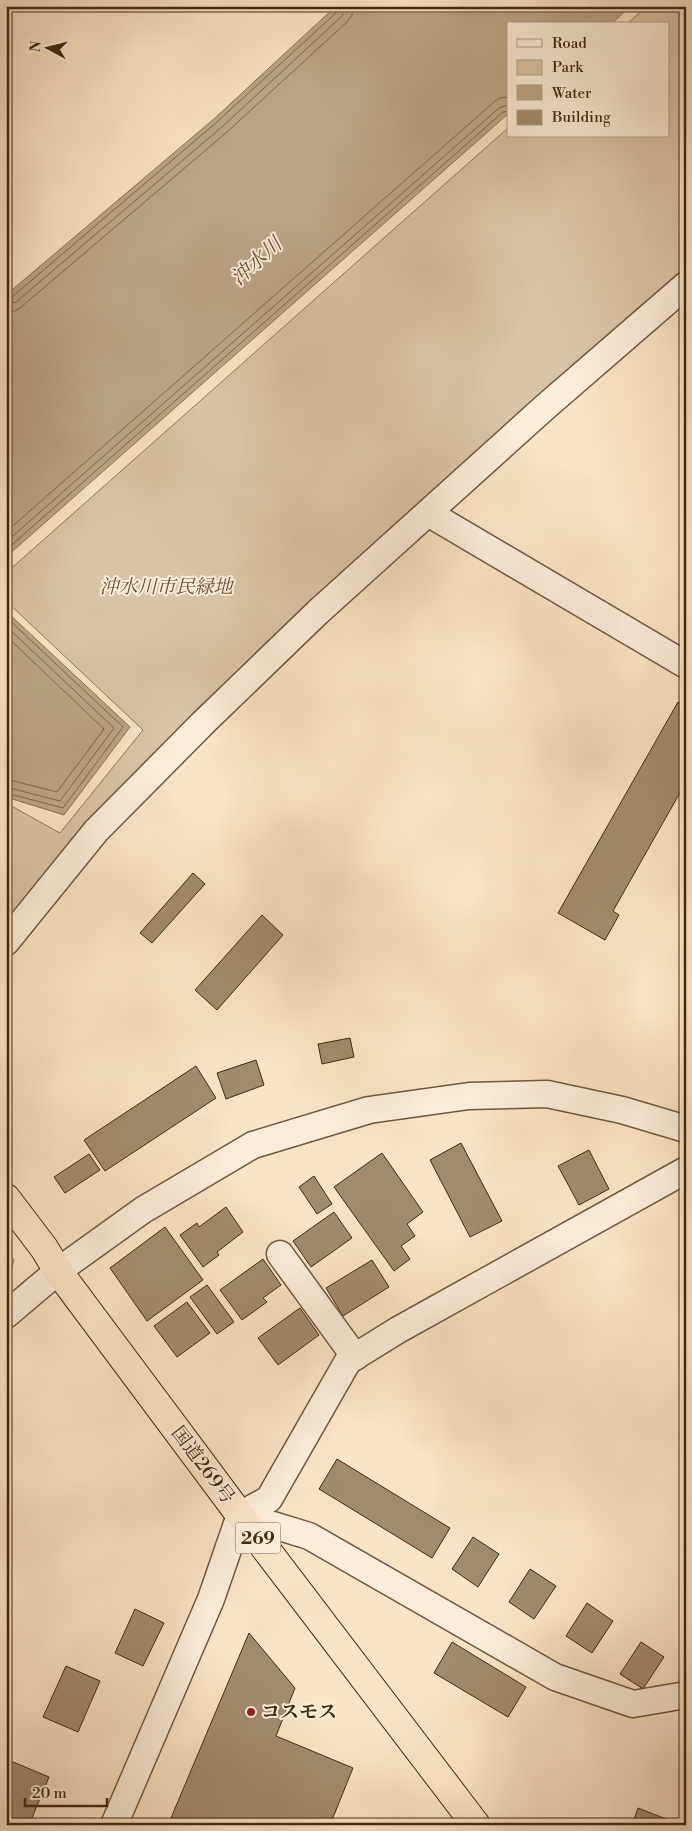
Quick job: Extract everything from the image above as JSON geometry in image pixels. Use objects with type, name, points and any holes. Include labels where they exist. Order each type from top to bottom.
[{"type":"highway","name":"国道269号","points":[[6,1198],[240,1516],[476,1825]]},
{"type":"street","points":[[6,942],[96,831],[203,723],[318,612],[544,408],[686,285]]},
{"type":"street","points":[[428,513],[686,665]]},
{"type":"street","points":[[6,1315],[51,1260],[143,1210],[253,1145],[369,1110],[469,1096],[547,1094],[622,1110],[686,1129]]},
{"type":"street","points":[[114,1825],[211,1599],[240,1516],[269,1499],[348,1361],[398,1330],[686,1170]]},
{"type":"street","points":[[280,1254],[354,1357]]},
{"type":"street","points":[[240,1516],[309,1536],[555,1677],[633,1704],[686,1695]]},
{"type":"green space","name":"沖水川市民緑地","points":[[647,6],[686,6],[686,268],[411,513],[6,934],[6,803],[60,833],[143,730],[6,601],[6,573],[507,129],[507,138],[670,138],[670,22],[629,22]]},
{"type":"green space","points":[[6,1250],[14,1260],[6,1288]]},
{"type":"water","name":"沖水川","points":[[336,6],[631,6],[613,22],[507,22],[507,115],[6,557],[6,295],[215,118]]},
{"type":"water","points":[[6,611],[130,727],[64,815],[6,797]]},
{"type":"building","points":[[678,702],[686,707],[686,782],[613,911],[619,915],[605,940],[558,913]]},
{"type":"building","points":[[193,873],[205,884],[152,943],[140,933]]},
{"type":"building","points":[[262,915],[283,935],[217,1010],[195,990]]},
{"type":"building","points":[[350,1038],[354,1057],[322,1064],[318,1044]]},
{"type":"building","points":[[256,1060],[264,1085],[226,1099],[217,1073]]},
{"type":"building","points":[[196,1066],[216,1098],[105,1171],[84,1140]]},
{"type":"building","points":[[461,1143],[502,1221],[470,1237],[430,1160]]},
{"type":"building","points":[[589,1150],[609,1189],[579,1205],[558,1166]]},
{"type":"building","points":[[382,1153],[423,1212],[407,1224],[415,1236],[401,1246],[410,1259],[394,1271],[334,1187]]},
{"type":"building","points":[[89,1154],[100,1170],[65,1193],[54,1177]]},
{"type":"building","points":[[314,1176],[332,1204],[317,1214],[299,1187]]},
{"type":"building","points":[[226,1207],[243,1232],[217,1252],[219,1255],[203,1267],[180,1235],[197,1223],[199,1227]]},
{"type":"building","points":[[334,1212],[352,1238],[311,1267],[293,1241]]},
{"type":"building","points":[[165,1227],[203,1280],[147,1321],[110,1268]]},
{"type":"building","points":[[263,1259],[281,1285],[263,1298],[267,1302],[242,1320],[220,1290]]},
{"type":"building","points":[[372,1260],[389,1287],[343,1316],[326,1288]]},
{"type":"building","points":[[207,1285],[234,1322],[217,1334],[190,1297]]},
{"type":"building","points":[[187,1302],[210,1333],[177,1357],[154,1326]]},
{"type":"building","points":[[300,1308],[319,1335],[278,1365],[258,1338]]},
{"type":"building","points":[[337,1459],[450,1528],[432,1558],[319,1489]]},
{"type":"building","points":[[473,1537],[499,1554],[478,1587],[452,1569]]},
{"type":"building","points":[[530,1569],[556,1586],[534,1619],[509,1602]]},
{"type":"building","points":[[587,1603],[613,1621],[592,1653],[566,1636]]},
{"type":"building","points":[[135,1609],[164,1623],[143,1666],[115,1653]]},
{"type":"building","name":"コスモス","points":[[249,1633],[295,1688],[276,1736],[353,1768],[330,1825],[168,1825]]},
{"type":"building","points":[[452,1642],[526,1687],[508,1717],[434,1673]]},
{"type":"building","points":[[641,1642],[664,1657],[643,1689],[620,1674]]},
{"type":"building","points":[[66,1666],[100,1681],[78,1732],[43,1717]]},
{"type":"building","points":[[684,1737],[686,1737],[686,1760],[681,1760]]},
{"type":"building","points":[[6,1759],[49,1777],[29,1825],[6,1825]]},
{"type":"building","points":[[638,1808],[666,1819],[664,1825],[632,1825]]},
{"type":"place","name":"コスモス","points":[[251,1712]]}]
